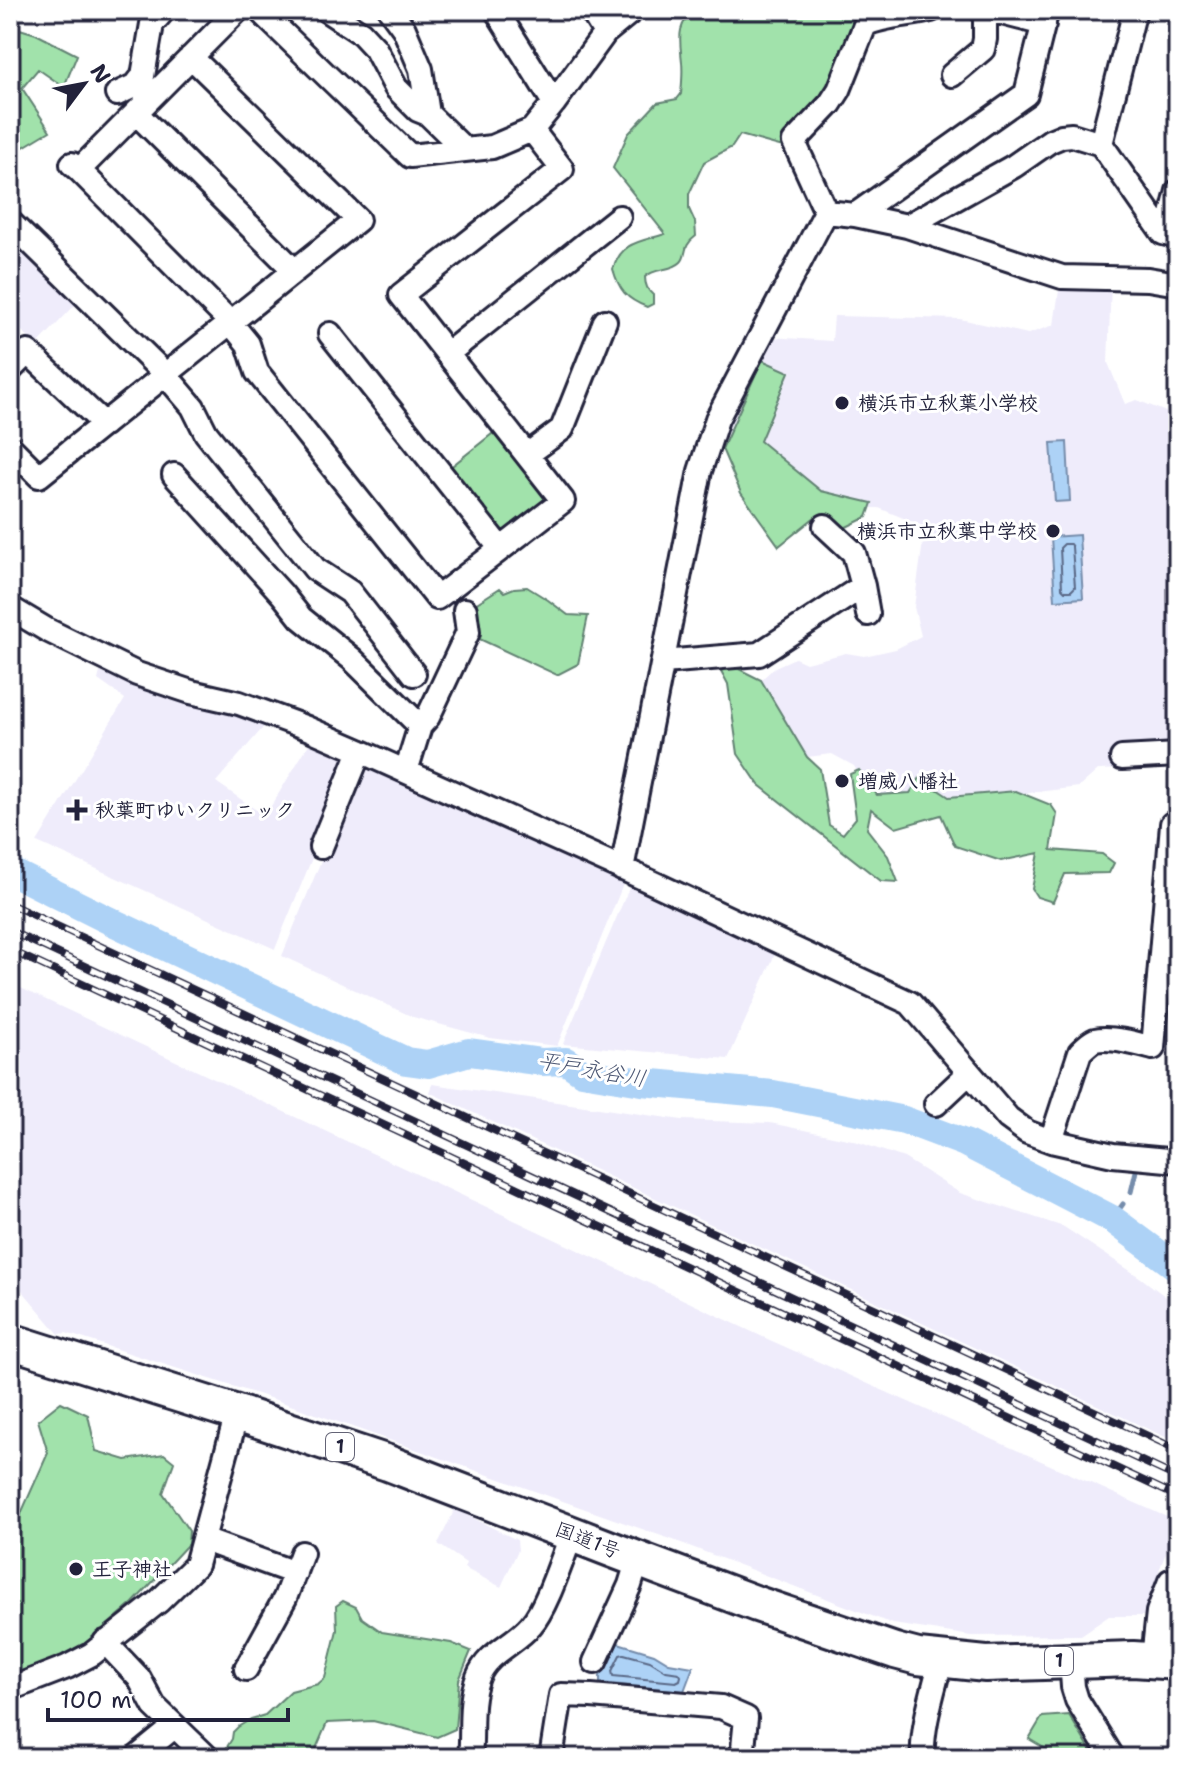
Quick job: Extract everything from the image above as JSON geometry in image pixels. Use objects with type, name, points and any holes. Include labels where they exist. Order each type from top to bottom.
[{"type":"highway","name":"国道1号","points":[[10,1341],[388,1463],[757,1604],[895,1651],[941,1660],[986,1664],[1071,1660],[1165,1661]]},
{"type":"street","points":[[117,94],[136,85],[143,76],[152,24],[164,10]]},
{"type":"street","points":[[238,10],[136,113],[76,167],[230,322],[248,344],[257,372],[437,598],[563,501],[401,295],[562,169],[532,130]]},
{"type":"street","points":[[259,10],[410,156],[492,147],[532,130],[605,33],[633,10]]},
{"type":"street","points":[[326,10],[368,40],[396,88],[465,150]]},
{"type":"street","points":[[390,10],[404,29],[421,69],[428,114]]},
{"type":"street","points":[[496,10],[554,103]]},
{"type":"street","points":[[591,10],[605,33]]},
{"type":"street","points":[[826,212],[794,142],[839,90],[865,25],[871,21],[931,10]]},
{"type":"street","points":[[855,215],[1026,94],[1045,17],[988,10],[983,49],[952,75]]},
{"type":"street","points":[[1101,144],[1135,10]]},
{"type":"street","points":[[10,447],[39,476],[358,220],[191,57]]},
{"type":"street","points":[[136,113],[294,270]]},
{"type":"street","points":[[907,226],[1062,136],[1072,135],[1101,144],[1163,233],[1172,236],[1178,191]]},
{"type":"street","points":[[826,212],[907,226],[1062,277],[1148,279],[1178,284]]},
{"type":"street","points":[[622,869],[700,471],[717,419],[826,212]]},
{"type":"street","points":[[447,354],[619,217]]},
{"type":"street","points":[[10,222],[165,374],[193,407],[206,433],[315,569],[350,592],[414,674]]},
{"type":"street","points":[[527,455],[562,429],[605,321]]},
{"type":"street","points":[[330,334],[501,549]]},
{"type":"street","points":[[10,370],[28,352],[104,424]]},
{"type":"street","points":[[174,475],[301,618],[352,659],[420,726]]},
{"type":"street","points":[[825,526],[854,553],[868,614]]},
{"type":"street","points":[[663,662],[759,654],[863,586]]},
{"type":"street","points":[[10,608],[47,630],[137,674],[191,692],[239,703],[307,728],[406,771],[910,1003],[1024,1136],[1113,1155],[1178,1161]]},
{"type":"street","points":[[406,771],[420,726],[428,717],[468,632],[465,610]]},
{"type":"street","points":[[321,847],[360,751]]},
{"type":"street","points":[[1122,758],[1178,755]]},
{"type":"street","points":[[1051,1141],[1080,1052],[1088,1044],[1096,1040],[1112,1040],[1153,1048],[1172,824],[1178,825]]},
{"type":"street","points":[[936,1104],[969,1073]]},
{"type":"street","points":[[10,1689],[92,1654],[159,1601],[196,1565],[237,1413]]},
{"type":"street","points":[[470,1758],[472,1698],[478,1677],[498,1650],[533,1624],[572,1534]]},
{"type":"street","points":[[204,1540],[299,1563],[285,1598],[246,1669]]},
{"type":"street","points":[[595,1662],[630,1585],[638,1559]]},
{"type":"street","points":[[1165,1661],[1158,1612],[1170,1581]]},
{"type":"street","points":[[105,1642],[139,1678],[154,1706],[208,1758]]},
{"type":"street","points":[[923,1758],[941,1660]]},
{"type":"street","points":[[1071,1660],[1077,1700],[1113,1758]]},
{"type":"street","points":[[551,1758],[561,1695],[721,1707],[746,1718],[742,1758]]},
{"type":"street","points":[[136,1758],[174,1727]]},
{"type":"shaded area","points":[[10,238],[76,304],[36,346],[22,331],[19,335],[10,326]]},
{"type":"shaded area","points":[[1111,282],[1108,363],[1125,404],[1137,400],[1178,417],[1178,741],[1127,746],[1128,769],[1098,770],[1079,787],[899,808],[873,801],[854,766],[832,754],[807,757],[761,680],[775,667],[795,658],[806,663],[846,653],[864,656],[896,649],[921,636],[914,607],[925,527],[879,508],[817,508],[742,463],[720,441],[770,337],[832,341],[834,316],[960,319],[1028,334],[1054,325],[1060,283]]},
{"type":"shaded area","points":[[100,672],[131,684],[268,722],[216,782],[265,816],[312,739],[352,760],[275,949],[37,842],[125,699],[98,680]]},
{"type":"shaded area","points":[[362,761],[624,882],[557,1046],[490,1038],[413,1017],[282,956]]},
{"type":"shaded area","points":[[632,881],[776,952],[728,1059],[563,1044]]},
{"type":"shaded area","points":[[10,983],[763,1337],[1178,1522],[1145,1616],[1109,1616],[1081,1635],[971,1636],[893,1624],[676,1541],[276,1400],[66,1333],[59,1334],[10,1276],[10,1257],[21,1233],[10,1227]]},
{"type":"shaded area","points":[[432,1084],[682,1120],[770,1123],[852,1140],[904,1158],[960,1193],[1064,1227],[1178,1306],[1178,1443],[429,1092]]},
{"type":"shaded area","points":[[455,1509],[517,1540],[518,1550],[501,1587],[464,1568],[466,1563],[438,1544]]},
{"type":"green space","points":[[697,10],[862,10],[858,33],[836,88],[791,147],[740,135],[732,147],[704,162],[689,194],[689,209],[695,222],[696,236],[688,244],[681,262],[645,277],[653,295],[653,304],[647,307],[624,293],[613,269],[627,248],[665,234],[613,168],[628,134],[657,103],[677,99],[681,94],[680,33],[685,21]]},
{"type":"green space","points":[[10,26],[36,34],[77,55],[64,87],[38,69],[22,88],[50,131],[10,155]]},
{"type":"green space","points":[[762,360],[789,372],[760,441],[821,491],[872,503],[867,517],[838,531],[815,517],[779,546],[741,493],[722,449]]},
{"type":"green space","points":[[497,430],[547,492],[545,504],[511,532],[498,531],[447,470]]},
{"type":"green space","points":[[527,587],[568,615],[588,616],[578,664],[557,675],[471,635],[469,608],[500,588],[504,592]]},
{"type":"green space","points":[[727,663],[761,680],[807,757],[820,769],[829,825],[843,834],[856,818],[850,774],[859,770],[877,795],[910,793],[920,778],[949,797],[1016,791],[1051,805],[1057,814],[1051,850],[1102,854],[1114,863],[1109,873],[1065,874],[1053,902],[1037,897],[1032,889],[1039,853],[1001,861],[955,846],[941,815],[896,828],[871,809],[867,829],[888,856],[898,882],[881,881],[759,785],[738,754],[728,684],[720,669]]},
{"type":"green space","points":[[61,1402],[88,1415],[96,1451],[126,1460],[164,1454],[174,1462],[163,1493],[189,1531],[188,1544],[133,1603],[78,1650],[10,1682],[10,1520],[20,1516],[48,1453],[38,1420]]},
{"type":"green space","points":[[343,1601],[356,1607],[362,1618],[382,1632],[451,1643],[471,1651],[459,1680],[455,1729],[437,1737],[373,1721],[327,1723],[312,1758],[222,1758],[217,1755],[225,1750],[238,1727],[265,1715],[291,1691],[318,1684],[325,1678],[337,1630],[336,1606]]},
{"type":"green space","points":[[1069,1715],[1095,1758],[1061,1758],[1029,1739],[1042,1717]]},
{"type":"water","points":[[1067,442],[1070,501],[1055,502],[1051,443]]},
{"type":"water","points":[[1079,535],[1083,598],[1055,600],[1051,537]]},
{"type":"water","points":[[618,1643],[654,1654],[669,1663],[693,1667],[684,1691],[600,1683],[600,1676]]},
{"type":"waterway","name":"平戸永谷川","points":[[10,871],[406,1061],[428,1064],[469,1052],[542,1062],[566,1061],[582,1072],[642,1082],[773,1094],[904,1120],[965,1143],[1112,1219],[1178,1268]]},
{"type":"waterway","points":[[1131,1192],[1136,1171]]},
{"type":"waterway","points":[[1112,1219],[1123,1204]]},
{"type":"railway","points":[[10,904],[1178,1450]]},
{"type":"railway","points":[[10,931],[1178,1478]]},
{"type":"railway","points":[[10,950],[1178,1497]]},
{"type":"place","name":"横浜市立秋葉小学校","points":[[842,403]]},
{"type":"place","name":"横浜市立秋葉中学校","points":[[1053,531]]},
{"type":"place","name":"増威八幡社","points":[[842,781]]},
{"type":"place","name":"秋葉町ゆいクリニック","points":[[77,810]]},
{"type":"place","name":"王子神社","points":[[76,1569]]}]
